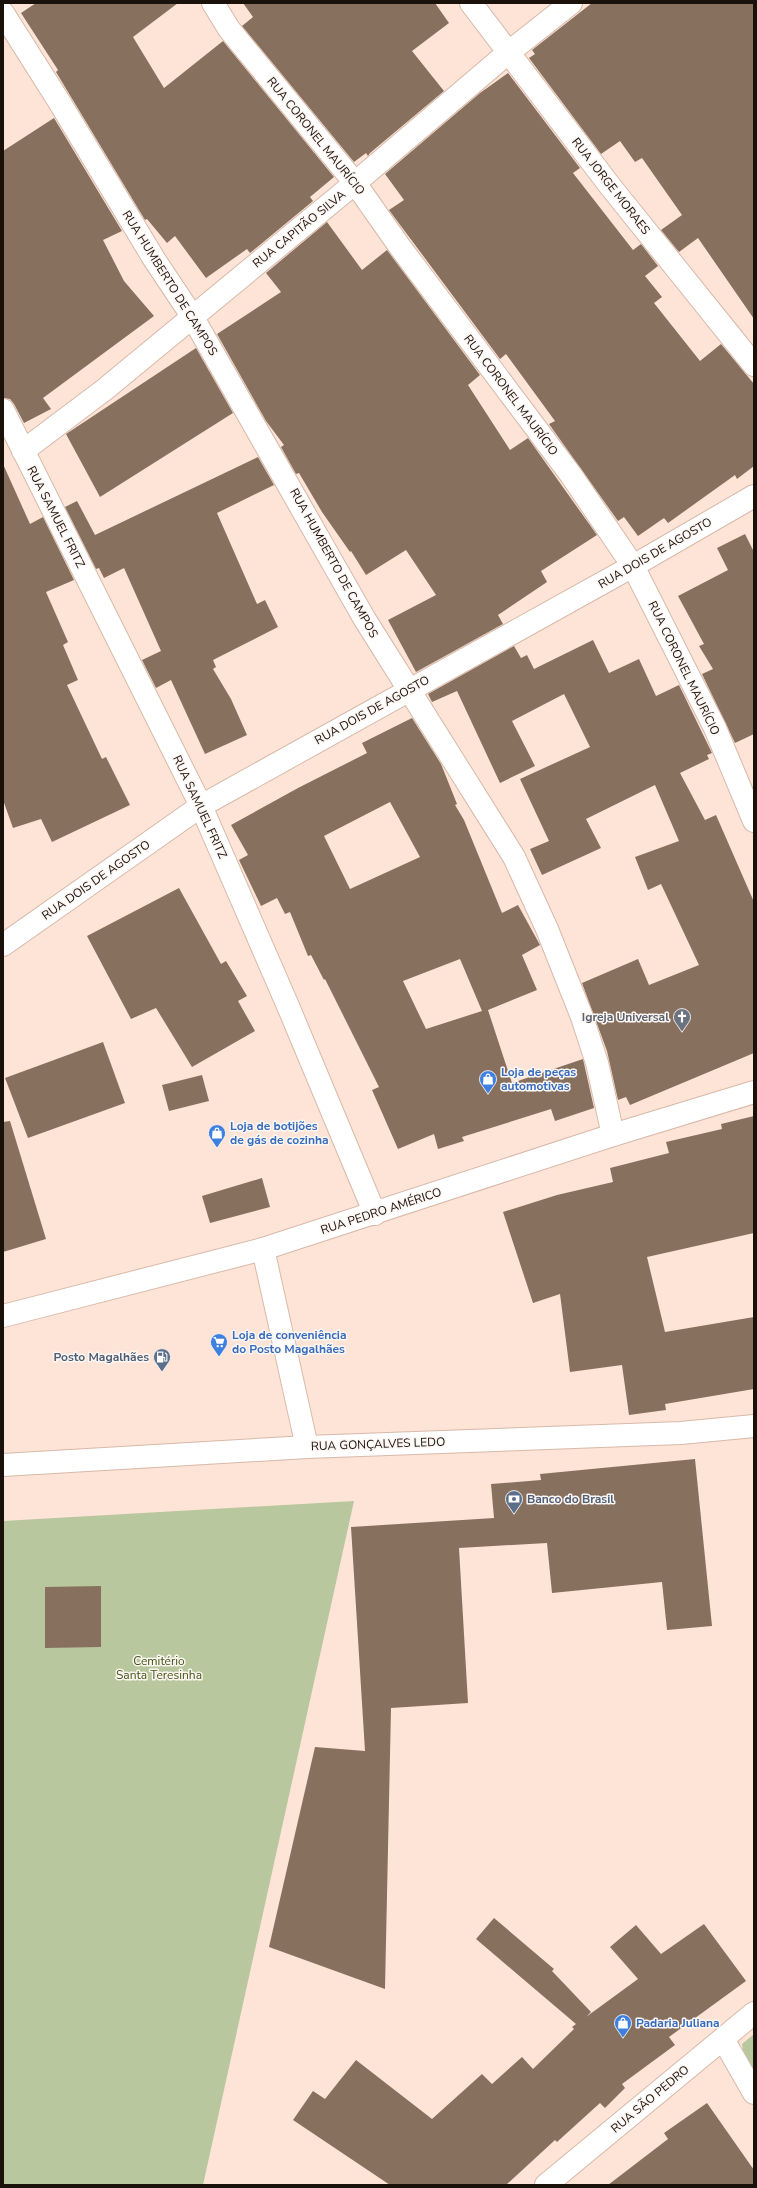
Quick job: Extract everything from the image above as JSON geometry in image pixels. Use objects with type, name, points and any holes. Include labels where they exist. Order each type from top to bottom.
[{"type":"street","name":"RUA CORONEL MAURÍCIO","points":[[213,3],[228,29],[355,183],[405,253],[571,475],[633,566],[715,728],[754,821]]},
{"type":"street","name":"RUA JORGE MORAES","points":[[471,3],[610,186],[754,365]]},
{"type":"street","name":"RUA CAPITÃO SILVA","points":[[23,451],[104,390],[355,183],[509,52],[571,3]]},
{"type":"street","name":"RUA HUMBERTO DE CAMPOS","points":[[3,13],[60,103],[154,259],[192,316],[364,618],[408,691],[514,857],[544,922],[582,1017],[595,1056],[613,1136]]},
{"type":"street","name":"RUA SAMUEL FRITZ","points":[[3,410],[201,806],[288,1006],[375,1214]]},
{"type":"street","name":"RUA DOIS DE AGOSTO","points":[[3,945],[201,806],[633,566],[754,496]]},
{"type":"street","name":"RUA PEDRO AMÉRICO","points":[[3,1316],[263,1249],[754,1092]]},
{"type":"street","points":[[263,1249],[307,1447]]},
{"type":"street","name":"RUA GONÇALVES LEDO","points":[[3,1465],[307,1447],[650,1434],[754,1426]]},
{"type":"street","name":"RUA SÃO PEDRO","points":[[546,2185],[754,2013]]},
{"type":"street","points":[[723,2039],[754,2093]]},
{"type":"green space","name":"Cemitério Santa Teresinha","points":[[354,1501],[203,2185],[3,2185],[3,1521]]},
{"type":"green space","points":[[754,2034],[754,2073],[744,2056],[742,2044]]},
{"type":"building","points":[[36,3],[178,3],[133,37],[164,88],[223,41],[334,177],[310,197],[313,201],[250,253],[247,249],[206,278],[175,236],[167,243],[147,219],[145,220],[56,72],[58,70],[21,13]]},
{"type":"building","points":[[243,3],[435,3],[449,23],[412,51],[444,91],[368,156],[366,153],[354,162],[242,26],[253,17]]},
{"type":"building","points":[[592,3],[754,3],[754,319],[698,238],[679,252],[661,230],[682,215],[642,158],[635,162],[620,141],[601,154],[529,58],[535,54],[532,50]]},
{"type":"building","points":[[508,73],[580,168],[573,173],[633,250],[641,244],[658,266],[645,276],[662,297],[654,303],[700,361],[721,344],[754,384],[754,466],[737,479],[735,475],[668,523],[664,518],[638,536],[624,517],[618,521],[549,424],[555,421],[506,354],[500,359],[389,210],[404,200],[385,174],[480,93]]},
{"type":"building","points":[[54,118],[122,231],[103,240],[124,281],[154,316],[43,398],[51,409],[24,423],[10,399],[3,398],[3,151]]},
{"type":"building","points":[[327,222],[362,270],[387,250],[480,375],[468,385],[510,450],[528,438],[597,535],[541,571],[547,582],[498,615],[503,624],[416,672],[388,620],[436,595],[406,550],[366,575],[351,551],[350,552],[322,512],[299,473],[296,474],[281,447],[284,445],[266,421],[217,334],[281,292],[266,273]]},
{"type":"building","points":[[196,348],[233,413],[100,497],[66,434]]},
{"type":"building","points":[[258,457],[274,485],[217,513],[257,604],[265,600],[278,627],[213,660],[216,667],[213,669],[231,699],[247,735],[205,754],[171,680],[156,688],[142,660],[161,651],[124,568],[104,578],[99,568],[96,569],[65,507],[77,501],[95,535]]},
{"type":"building","points":[[3,464],[30,524],[43,517],[74,580],[46,592],[68,642],[63,645],[78,680],[67,685],[102,759],[106,757],[130,805],[52,842],[41,819],[13,828],[3,800]]},
{"type":"building","points":[[745,534],[754,552],[754,734],[735,743],[702,674],[713,669],[699,646],[704,644],[678,596],[728,570],[717,548]]},
{"type":"building","points":[[593,640],[609,673],[639,659],[656,696],[679,685],[712,753],[707,755],[709,759],[680,773],[705,820],[716,815],[754,902],[754,1053],[630,1105],[626,1097],[618,1100],[607,1051],[582,983],[638,959],[649,985],[699,965],[661,884],[648,890],[635,857],[679,841],[655,785],[586,819],[601,848],[542,875],[530,849],[549,841],[520,779],[590,747],[564,694],[512,721],[535,766],[500,783],[457,691],[432,702],[428,694],[514,646],[521,658],[527,655],[534,669]]},
{"type":"building","points":[[412,718],[441,764],[457,804],[455,805],[464,820],[502,913],[518,905],[540,945],[522,955],[537,990],[488,1010],[512,1083],[583,1059],[594,1108],[555,1121],[551,1109],[462,1137],[464,1141],[438,1149],[434,1134],[398,1149],[372,1090],[379,1087],[325,979],[324,980],[311,955],[308,956],[290,912],[285,914],[277,898],[261,906],[239,860],[248,855],[231,825],[298,788],[367,753],[362,743]],"holes":[[[390,802],[420,857],[350,889],[324,836]],[[460,959],[482,1011],[426,1029],[403,981]]]},
{"type":"building","points":[[179,888],[221,964],[226,961],[247,996],[238,1001],[255,1031],[192,1067],[156,1008],[131,1019],[87,936]]},
{"type":"building","points":[[103,1042],[125,1103],[28,1138],[5,1078]]},
{"type":"building","points":[[202,1075],[209,1101],[169,1111],[162,1085]]},
{"type":"building","points":[[754,1116],[754,1233],[647,1257],[665,1332],[754,1317],[754,1389],[665,1404],[666,1410],[629,1415],[622,1365],[570,1372],[560,1294],[533,1303],[503,1212],[557,1195],[613,1182],[610,1168],[669,1153],[666,1142],[722,1129],[721,1124]]},
{"type":"building","points":[[10,1121],[46,1239],[3,1252],[3,1122]]},
{"type":"building","points":[[262,1178],[270,1207],[210,1223],[202,1196]]},
{"type":"building","points":[[695,1459],[712,1626],[667,1630],[662,1582],[552,1593],[547,1543],[459,1548],[468,1703],[391,1708],[385,1989],[269,1947],[315,1747],[365,1751],[351,1527],[494,1518],[491,1484],[541,1480],[540,1474]]},
{"type":"building","points":[[101,1586],[101,1647],[45,1648],[45,1587]]},
{"type":"building","points":[[494,1918],[554,1969],[552,1971],[591,2012],[586,2017],[638,1979],[610,1947],[636,1925],[661,1954],[704,1924],[746,1981],[669,2037],[675,2045],[622,2084],[625,2088],[605,2108],[600,2103],[557,2142],[555,2140],[506,2185],[390,2185],[293,2120],[313,2091],[325,2099],[356,2060],[432,2119],[482,2074],[492,2084],[522,2057],[533,2069],[574,2029],[572,2027],[576,2024],[476,1939]]},
{"type":"building","points":[[707,2103],[754,2170],[754,2185],[608,2185],[668,2139],[664,2133]]},
{"type":"place","name":"Igreja Universal","points":[[682,1032]]},
{"type":"place","name":"Loja de peças automotivas","points":[[488,1094]]},
{"type":"place","name":"Loja de botijões de gás de cozinha","points":[[217,1148]]},
{"type":"place","name":"Loja de conveniência do Posto Magalhães","points":[[219,1357]]},
{"type":"place","name":"Posto Magalhães","points":[[162,1372]]},
{"type":"place","name":"Banco do Brasil","points":[[514,1514]]},
{"type":"place","name":"Padaria Juliana","points":[[623,2038]]}]
